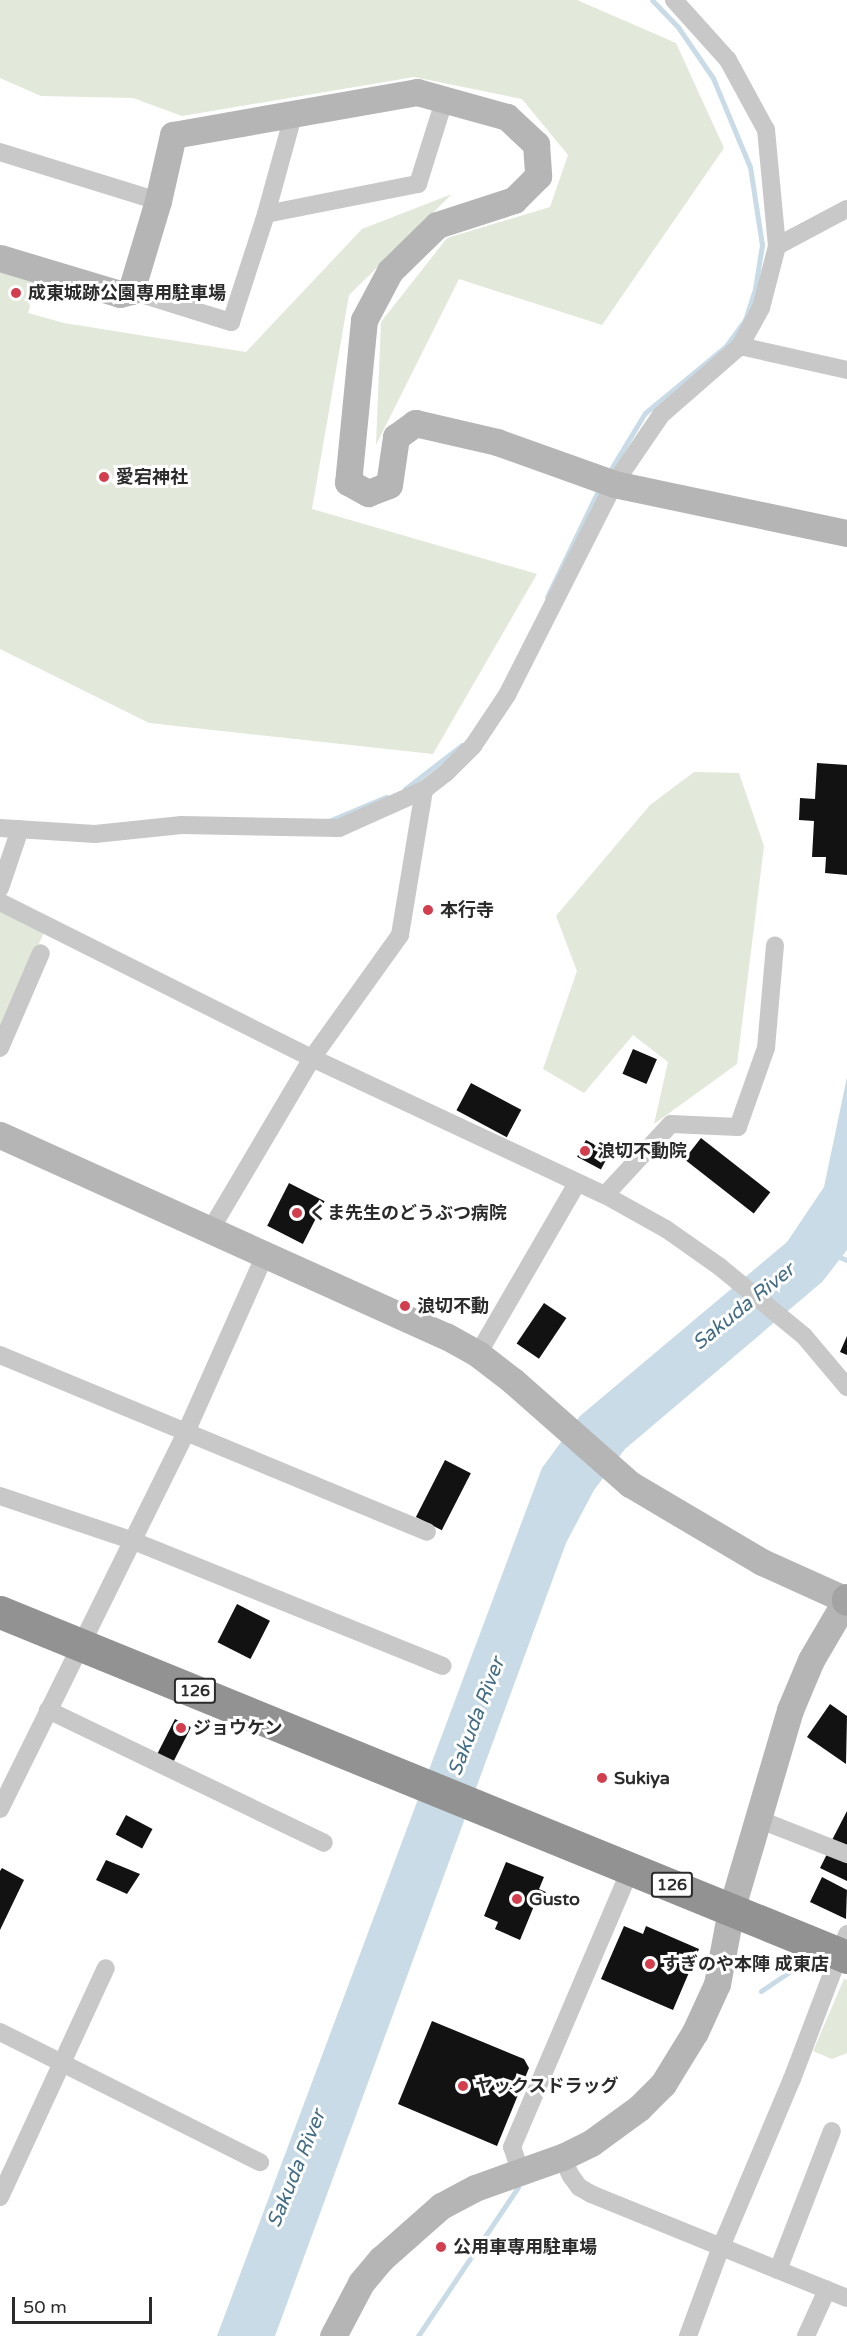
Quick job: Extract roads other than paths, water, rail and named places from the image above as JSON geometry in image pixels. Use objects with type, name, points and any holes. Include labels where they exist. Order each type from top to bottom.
[{"type":"highway","name":"126","points":[[0,1612],[731,1910],[844,1948]]},
{"type":"street","points":[[0,828],[95,834],[182,825],[339,828],[424,790],[446,773],[473,746],[507,696],[607,482],[660,415],[740,346],[761,308],[777,246],[766,130],[728,60],[674,0]]},
{"type":"street","points":[[132,291],[158,201],[173,135],[417,92],[507,117],[536,144],[538,176],[514,200],[437,225],[390,271],[364,320],[348,482],[368,493],[389,485],[396,437],[415,423],[497,442],[607,482],[847,533]]},
{"type":"street","points":[[266,214],[418,184],[445,98]]},
{"type":"street","points":[[0,258],[120,294],[132,291],[231,322],[266,214],[294,112]]},
{"type":"street","points":[[0,152],[158,201]]},
{"type":"street","points":[[777,246],[847,209]]},
{"type":"street","points":[[740,346],[847,370]]},
{"type":"street","points":[[211,1229],[312,1058],[400,935],[424,790]]},
{"type":"street","points":[[0,888],[20,829]]},
{"type":"street","points":[[0,902],[312,1058],[604,1195],[666,1229],[720,1267],[804,1336],[847,1388]]},
{"type":"street","points":[[604,1195],[671,1124],[738,1127],[766,1048],[775,945]]},
{"type":"street","points":[[0,1048],[41,953]]},
{"type":"street","points":[[0,1135],[446,1336],[478,1354],[551,1413],[630,1484],[762,1562],[847,1600],[811,1660],[790,1710],[731,1910],[717,1984],[695,2031],[668,2077],[639,2108],[591,2143],[562,2157],[475,2188],[441,2206],[403,2237],[361,2283],[333,2336]]},
{"type":"street","points":[[478,1354],[578,1183]]},
{"type":"street","points":[[0,1809],[187,1430],[265,1255]]},
{"type":"street","points":[[0,1354],[187,1430],[427,1532]]},
{"type":"street","points":[[0,1496],[131,1540],[443,1666]]},
{"type":"street","points":[[48,1710],[324,1843]]},
{"type":"street","points":[[758,1819],[847,1854]]},
{"type":"street","points":[[520,2171],[512,2146],[631,1868]]},
{"type":"street","points":[[688,2336],[721,2247],[844,1948]]},
{"type":"street","points":[[0,2197],[106,1968]]},
{"type":"street","points":[[0,2032],[260,2162]]},
{"type":"street","points":[[778,2270],[832,2131]]},
{"type":"street","points":[[562,2157],[579,2187],[591,2194],[847,2298]]},
{"type":"street","points":[[806,2336],[827,2290]]},
{"type":"water","name":"Sakuda River","points":[[847,1077],[847,1250],[822,1282],[625,1449],[594,1490],[566,1543],[275,2336],[217,2336],[542,1468],[580,1416],[787,1242],[824,1187]]},
{"type":"waterway","points":[[608,474],[645,413],[726,346],[745,320],[755,289],[762,245],[750,167],[713,78],[678,27],[652,0]]},
{"type":"waterway","points":[[547,597],[600,487]]},
{"type":"waterway","points":[[405,789],[462,745]]},
{"type":"waterway","points":[[331,820],[386,797]]},
{"type":"waterway","points":[[835,1255],[847,1260]]},
{"type":"waterway","points":[[761,1991],[807,1960]]},
{"type":"waterway","points":[[418,2336],[518,2187]]},
{"type":"place","name":"成東城跡公園専用駐車場","points":[[16,293]]},
{"type":"place","name":"愛宕神社","points":[[104,477]]},
{"type":"place","name":"本行寺","points":[[428,910]]},
{"type":"place","name":"浪切不動院","points":[[585,1151]]},
{"type":"place","name":"くま先生のどうぶつ病院","points":[[297,1213]]},
{"type":"place","name":"浪切不動","points":[[405,1306]]},
{"type":"place","name":"ジョウケン","points":[[181,1728]]},
{"type":"place","name":"Sukiya","points":[[602,1778]]},
{"type":"place","name":"Gusto","points":[[517,1899]]},
{"type":"place","name":"すぎのや本陣 成東店","points":[[650,1964]]},
{"type":"place","name":"ヤックスドラッグ","points":[[463,2086]]},
{"type":"place","name":"公用車専用駐車場","points":[[441,2247]]}]
